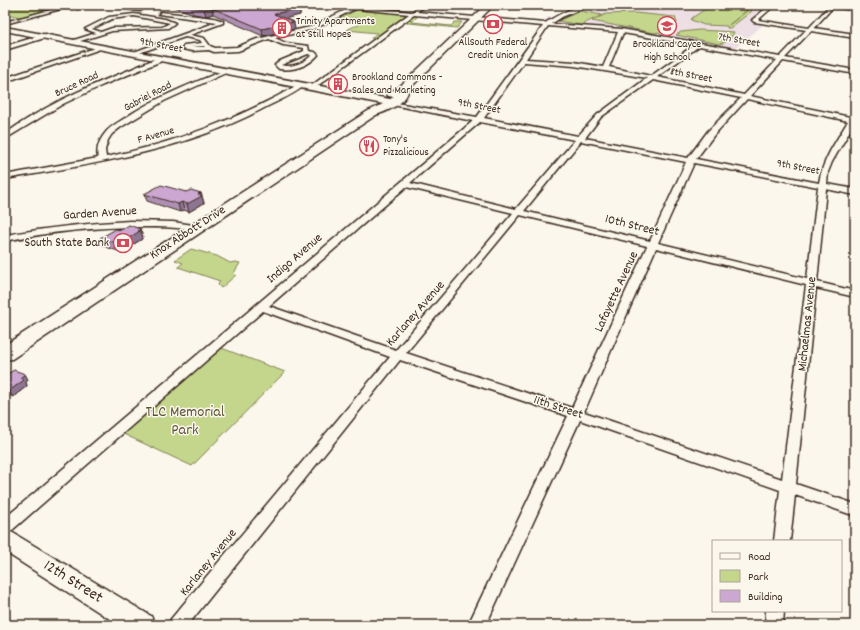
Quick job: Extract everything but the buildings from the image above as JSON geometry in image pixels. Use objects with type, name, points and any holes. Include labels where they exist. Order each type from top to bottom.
[{"type":"main road","points":[[389,102],[403,94],[402,89],[490,5]]},
{"type":"main road","points":[[832,5],[855,8]]},
{"type":"main road","name":"9th Street","points":[[5,29],[389,102]]},
{"type":"main road","name":"Knox Abbott Drive","points":[[5,354],[372,113],[382,110],[389,102]]},
{"type":"main road","name":"12th Street","points":[[5,540],[142,625]]},
{"type":"street","points":[[5,23],[74,5]]},
{"type":"street","points":[[113,5],[121,5]]},
{"type":"street","points":[[113,5],[148,11]]},
{"type":"street","points":[[313,87],[424,5]]},
{"type":"street","name":"Indigo Avenue","points":[[5,526],[480,119],[547,24],[560,16],[588,5]]},
{"type":"street","points":[[773,5],[754,20],[855,36]]},
{"type":"street","name":"Lafayette Avenue","points":[[477,625],[576,414],[691,160],[701,144],[832,5]]},
{"type":"street","points":[[220,50],[238,53],[252,42],[327,22],[352,6]]},
{"type":"street","name":"7th Street","points":[[352,6],[412,13],[621,31],[855,72]]},
{"type":"street","points":[[134,53],[221,22],[214,19],[155,12]]},
{"type":"street","points":[[74,41],[102,33],[125,29],[168,27],[173,23],[165,20],[130,15],[111,18],[87,29],[102,33]]},
{"type":"street","points":[[605,69],[621,31]]},
{"type":"street","points":[[185,35],[199,38],[208,46],[225,52],[226,57]]},
{"type":"street","points":[[5,48],[46,36]]},
{"type":"street","points":[[269,38],[285,44],[306,47],[307,52]]},
{"type":"street","name":"Karlaney Avenue","points":[[177,625],[398,355],[599,116],[699,44]]},
{"type":"street","points":[[5,80],[103,47]]},
{"type":"street","points":[[307,52],[315,55],[312,59],[304,63],[289,68],[278,65],[307,52]]},
{"type":"street","name":"Bruce Road","points":[[5,137],[38,115],[62,102],[162,59]]},
{"type":"street","name":"8th Street","points":[[523,60],[605,69],[854,118]]},
{"type":"street","name":"Gabriel Road","points":[[103,160],[101,155],[103,142],[116,127],[153,103],[227,71]]},
{"type":"street","name":"F Avenue","points":[[5,177],[103,160],[152,149],[220,127],[251,113],[302,85]]},
{"type":"street","name":"9th Street","points":[[389,102],[855,192]]},
{"type":"street","name":"Michaelmas Avenue","points":[[782,540],[824,172],[828,162],[854,118]]},
{"type":"street","name":"10th Street","points":[[404,184],[855,294]]},
{"type":"street","name":"Garden Avenue","points":[[5,238],[70,228],[120,224],[184,224],[197,228]]},
{"type":"street","name":"11th Street","points":[[261,307],[855,510]]},
{"type":"street","points":[[774,625],[775,612]]},
{"type":"shaded area","name":"Brookland Cayce High School","points":[[581,5],[776,5],[759,19],[765,23],[734,49],[602,28],[541,23],[548,17]]},
{"type":"green space","points":[[5,5],[67,5],[21,17],[5,14]]},
{"type":"green space","points":[[353,5],[368,5],[367,6],[380,8],[378,9],[421,13],[412,22],[451,26],[455,22],[462,22],[457,28],[400,22],[378,38],[371,38],[377,33],[347,30],[357,26],[366,19],[349,18],[341,23],[328,23],[355,11],[358,7]]},
{"type":"green space","points":[[711,5],[747,10],[729,25],[748,10],[733,5],[745,7],[752,11],[730,28],[727,28],[727,26],[704,25],[691,20]]},
{"type":"green space","points":[[580,11],[602,15],[581,25],[558,21]]},
{"type":"green space","points":[[635,13],[675,17],[677,23],[663,32],[654,33],[592,21],[606,14]]},
{"type":"green space","points":[[699,30],[734,32],[728,40],[719,44],[676,35],[681,32]]},
{"type":"green space","points":[[191,249],[217,256],[230,263],[240,263],[234,273],[236,275],[221,288],[218,285],[220,281],[178,267],[183,263],[175,260]]},
{"type":"green space","name":"TLC Memorial Park","points":[[216,346],[285,372],[192,466],[117,431]]},
{"type":"waterway","points":[[77,10],[95,5]]},
{"type":"place","name":"AllSouth Federal Credit Union","points":[[493,24]]},
{"type":"place","name":"Brookland Cayce High School","points":[[667,26]]},
{"type":"place","name":"Trinity Apartments at Still Hopes","points":[[282,28]]},
{"type":"place","name":"Brookland Commons - Sales and Marketing","points":[[338,84]]},
{"type":"place","name":"Tony's Pizzalicious","points":[[369,146]]},
{"type":"place","name":"South State Bank","points":[[123,243]]}]
